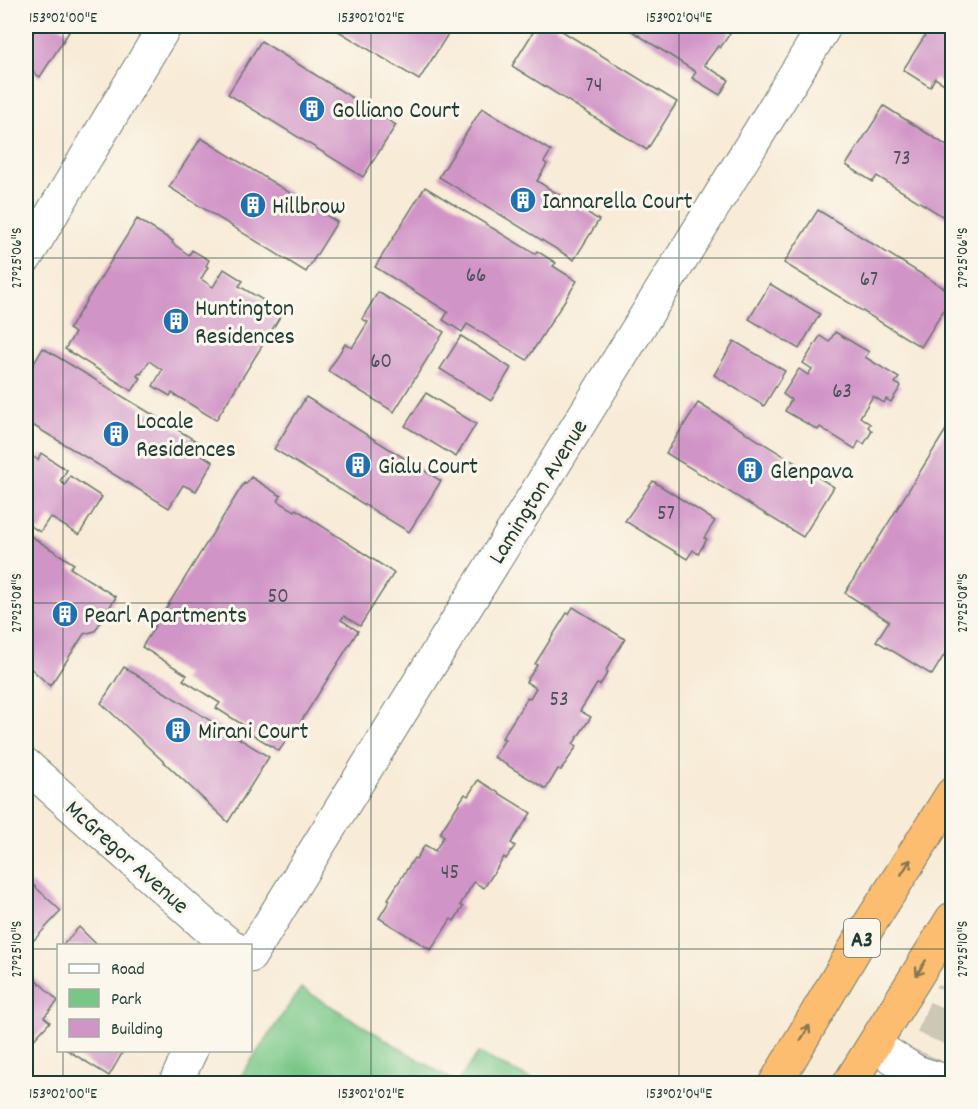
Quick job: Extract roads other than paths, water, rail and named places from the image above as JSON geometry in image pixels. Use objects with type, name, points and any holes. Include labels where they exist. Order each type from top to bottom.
[{"type":"highway","name":"A3","points":[[775,1083],[869,925],[952,794]]},
{"type":"highway","points":[[849,1083],[952,919]]},
{"type":"street","points":[[26,257],[165,26]]},
{"type":"street","name":"Lamington Avenue","points":[[252,953],[825,26]]},
{"type":"street","name":"McGregor Avenue","points":[[26,765],[207,927],[230,944]]},
{"type":"street","points":[[874,1045],[916,1072],[952,1083]]},
{"type":"street","points":[[175,1083],[190,1052]]},
{"type":"tunnel","points":[[913,1084],[952,991]]},
{"type":"place","name":"Golliano Court","points":[[312,109]]},
{"type":"place","name":"Iannarella Court","points":[[523,200]]},
{"type":"place","name":"Hillbrow","points":[[253,205]]},
{"type":"place","name":"Huntington Residences","points":[[176,321]]},
{"type":"place","name":"Locale Residences","points":[[116,434]]},
{"type":"place","name":"Gialu Court","points":[[358,465]]},
{"type":"place","name":"Glenpava","points":[[750,470]]},
{"type":"place","name":"Pearl Apartments","points":[[65,614]]},
{"type":"place","name":"Mirani Court","points":[[178,730]]}]
